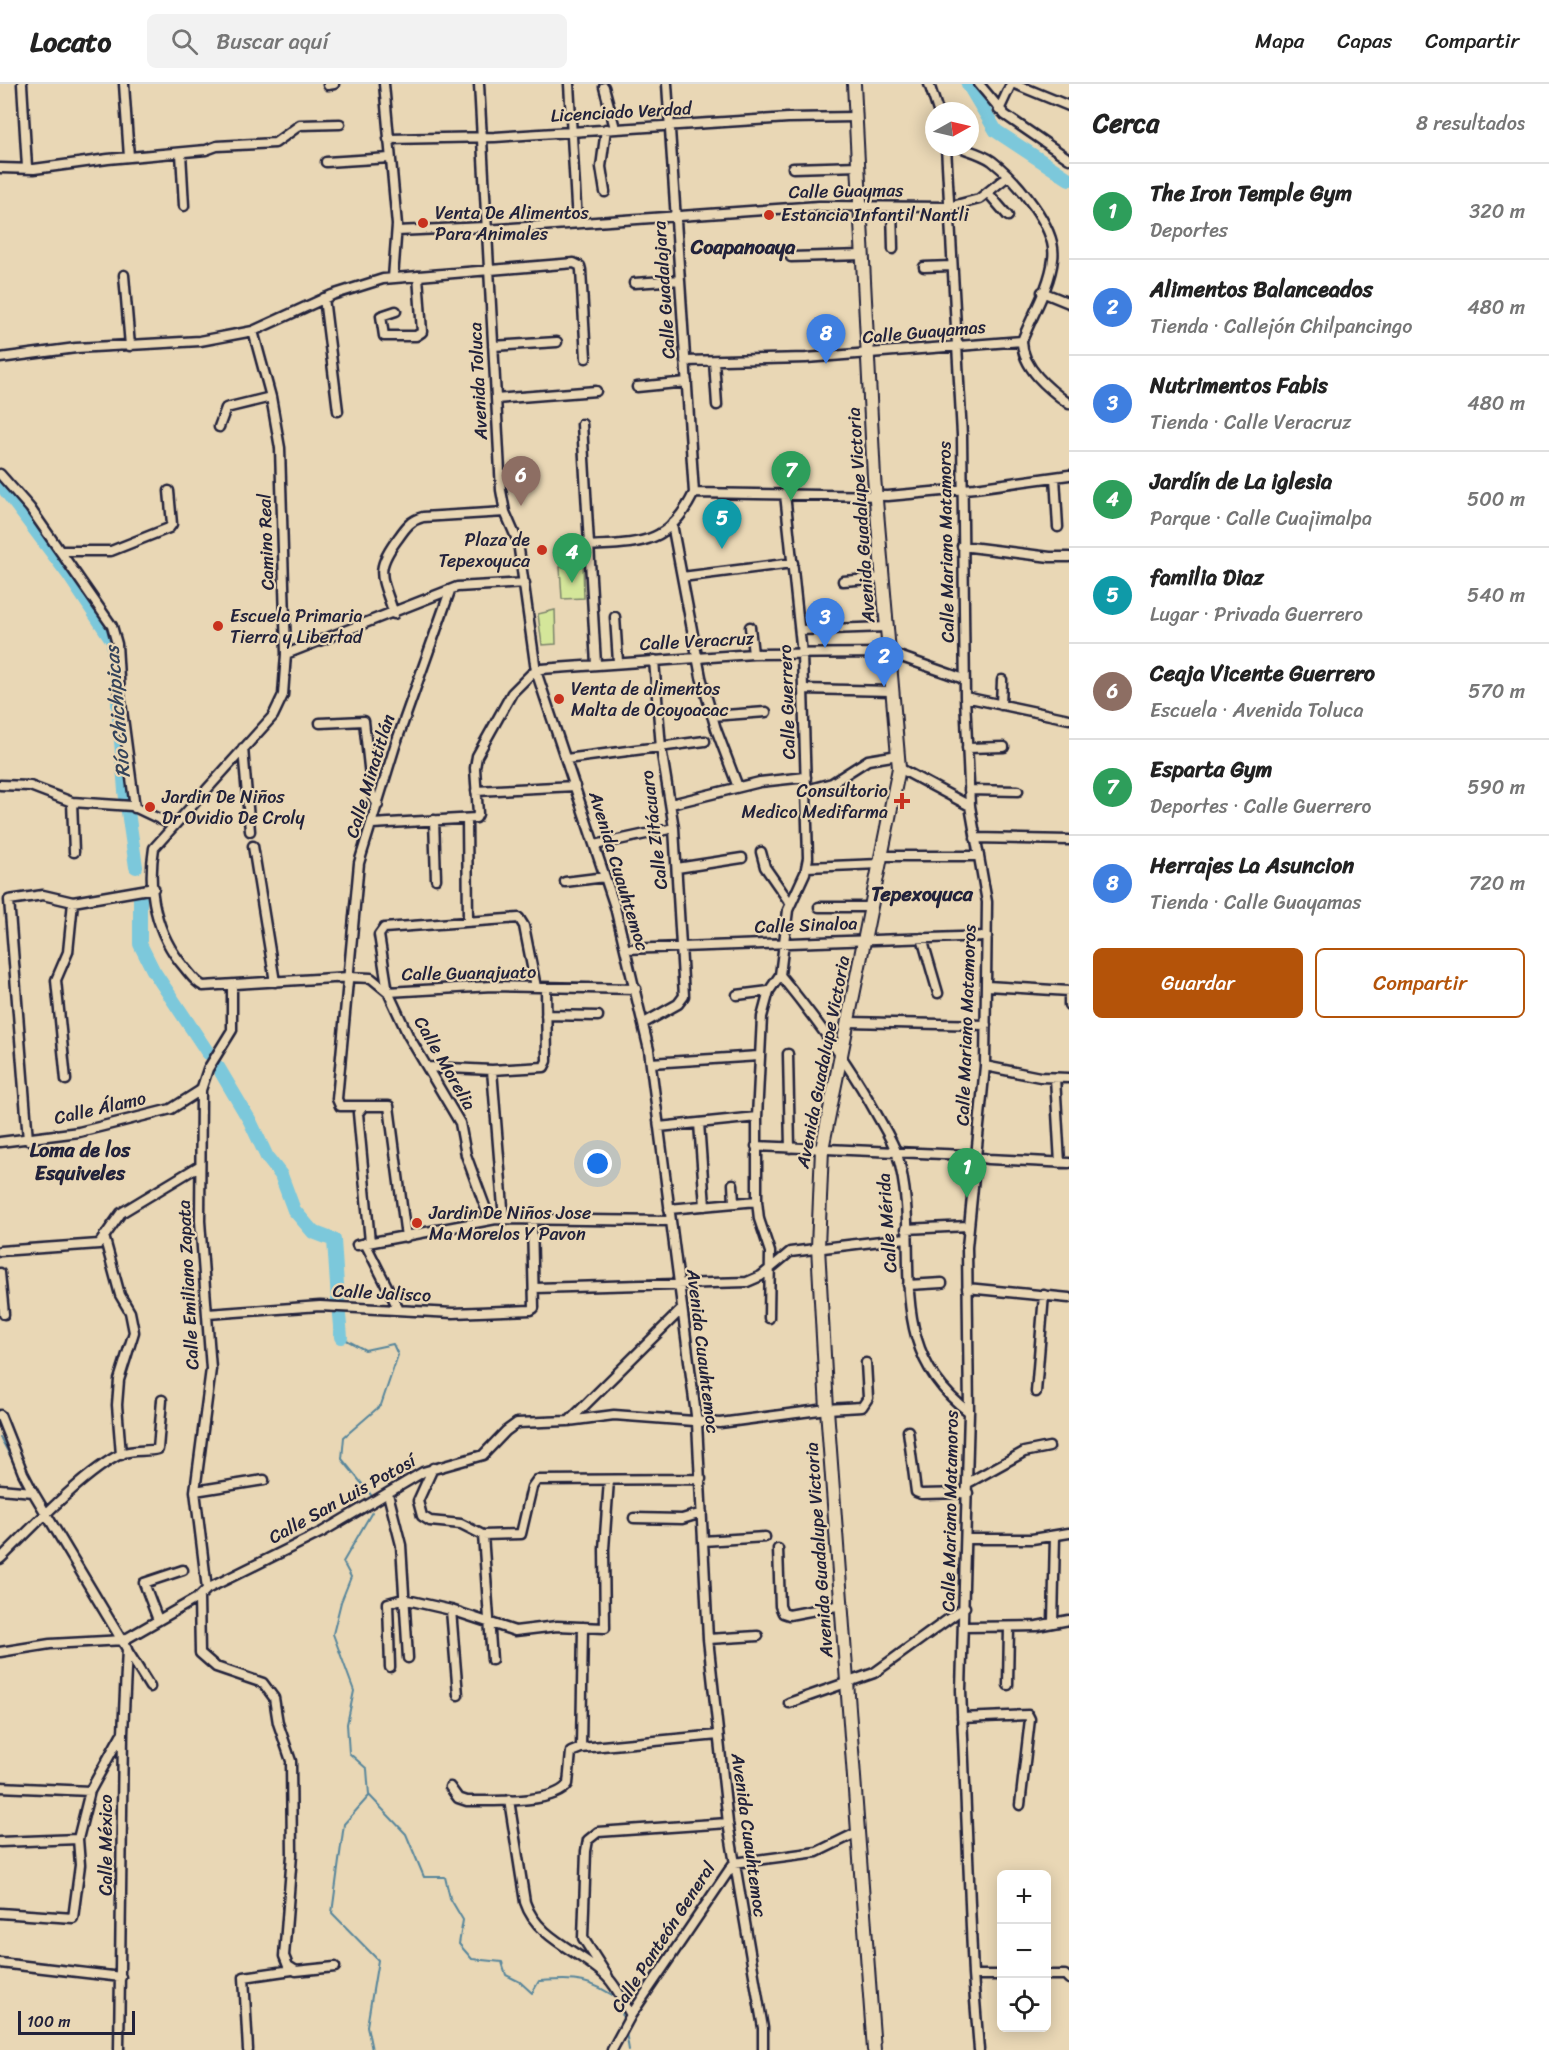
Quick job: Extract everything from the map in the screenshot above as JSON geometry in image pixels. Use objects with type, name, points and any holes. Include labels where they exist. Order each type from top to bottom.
[{"type":"main road","name":"Avenida Guadalupe Victoria","points":[[854,84],[875,497],[899,761],[822,1149],[818,1247],[827,1409],[874,2050]]},
{"type":"street","points":[[22,84],[27,167]]},
{"type":"street","points":[[124,84],[129,157]]},
{"type":"street","points":[[328,85],[334,84]]},
{"type":"street","points":[[384,84],[397,231],[393,278]]},
{"type":"street","name":"Avenida Toluca","points":[[478,84],[501,490],[505,512],[518,542],[536,671]]},
{"type":"street","points":[[569,84],[577,223]]},
{"type":"street","name":"Calle Guadalajara","points":[[667,84],[694,493]]},
{"type":"street","points":[[929,84],[935,102]]},
{"type":"street","points":[[980,84],[999,110],[1069,159]]},
{"type":"street","points":[[999,110],[1013,84],[1069,106]]},
{"type":"street","points":[[604,87],[611,128],[601,167],[605,192]]},
{"type":"street","name":"Licenciado Verdad","points":[[388,139],[481,137],[804,117],[856,117]]},
{"type":"street","points":[[0,168],[34,169],[108,159],[206,150],[217,146],[275,143],[300,125],[340,124]]},
{"type":"street","points":[[181,153],[184,206]]},
{"type":"street","points":[[979,155],[1008,176],[1029,201],[1053,243],[1053,260],[1022,341],[1028,363],[1041,379],[1069,404]]},
{"type":"street","name":"Calle Mariano Matamoros","points":[[946,156],[957,345],[962,490],[964,679],[969,790],[975,838],[987,891],[985,1066],[968,1226],[966,1288],[969,1412],[962,1718],[973,1975],[979,2050]]},
{"type":"street","points":[[326,162],[390,158]]},
{"type":"street","points":[[793,168],[859,166]]},
{"type":"street","name":"Calle Guaymas","points":[[397,231],[577,223],[861,205],[948,207],[971,202],[989,194],[1008,176]]},
{"type":"street","points":[[989,194],[1008,216]]},
{"type":"street","points":[[891,207],[893,249]]},
{"type":"street","points":[[791,257],[863,255]]},
{"type":"street","points":[[0,358],[76,348],[200,342],[253,331],[324,298],[393,278],[574,263],[580,266],[586,358]]},
{"type":"street","points":[[924,267],[951,266]]},
{"type":"street","points":[[124,275],[130,346]]},
{"type":"street","points":[[396,311],[381,316],[384,336],[416,336],[422,332],[418,276]]},
{"type":"street","points":[[634,283],[680,280]]},
{"type":"street","points":[[1042,292],[1069,303]]},
{"type":"street","points":[[324,298],[338,411]]},
{"type":"street","name":"Camino Real","points":[[232,985],[200,985],[173,954],[155,917],[154,848],[279,706],[286,654],[280,448],[271,397],[253,331]]},
{"type":"street","name":"Calle Guayamas","points":[[686,361],[867,353],[1022,341]]},
{"type":"street","points":[[493,346],[557,342]]},
{"type":"street","points":[[714,361],[717,405]]},
{"type":"street","points":[[637,387],[687,382]]},
{"type":"street","points":[[496,399],[596,391]]},
{"type":"street","points":[[219,427],[226,408],[271,397]]},
{"type":"street","points":[[582,424],[587,546],[596,664]]},
{"type":"street","points":[[0,474],[30,508],[115,633],[134,807]]},
{"type":"street","points":[[587,546],[645,542],[659,535],[672,524],[694,493],[875,497],[962,490],[1069,475]]},
{"type":"street","points":[[1055,477],[1058,527]]},
{"type":"street","points":[[60,551],[111,550],[169,528],[172,524],[169,491]]},
{"type":"street","name":"Calle Guerrero","points":[[780,975],[790,903],[807,867],[802,654],[785,494]]},
{"type":"street","points":[[394,614],[381,567],[385,555],[411,521],[423,517],[505,512]]},
{"type":"street","points":[[672,524],[697,658],[712,716],[738,787]]},
{"type":"street","points":[[962,546],[1050,557],[1069,556]]},
{"type":"street","points":[[682,577],[794,563]]},
{"type":"street","points":[[843,581],[883,578]]},
{"type":"street","points":[[286,654],[394,614],[457,587],[525,583]]},
{"type":"street","name":"Calle Minatitlán","points":[[362,1107],[340,1106],[338,1102],[359,863],[395,746],[450,591]]},
{"type":"street","points":[[615,617],[618,662]]},
{"type":"street","points":[[750,627],[753,654]]},
{"type":"street","points":[[800,630],[887,627]]},
{"type":"street","name":"Calle Veracruz","points":[[536,671],[618,662],[753,654],[890,652],[964,679]]},
{"type":"street","name":"Calle Zitácuaro","points":[[644,1023],[678,1004],[684,996],[672,804],[661,748],[654,660]]},
{"type":"street","points":[[372,824],[476,818],[478,814],[477,756],[512,693],[536,671]]},
{"type":"street","name":"Avenida Cuauhtemoc","points":[[536,671],[605,877],[636,989],[651,1064],[697,1423],[708,1639],[718,1735],[734,1863],[763,2028],[763,2050]]},
{"type":"street","points":[[1001,705],[1002,680]]},
{"type":"street","points":[[803,689],[892,691]]},
{"type":"street","points":[[965,697],[1069,719]]},
{"type":"street","name":"Calle Guerrero","points":[[712,716],[766,712]]},
{"type":"street","points":[[320,723],[364,721],[372,795],[378,805]]},
{"type":"street","points":[[566,759],[705,741]]},
{"type":"street","points":[[967,748],[1004,747]]},
{"type":"street","points":[[243,748],[250,831]]},
{"type":"street","points":[[806,790],[832,783],[868,760],[899,761],[970,806]]},
{"type":"street","points":[[672,804],[738,787],[806,777]]},
{"type":"street","points":[[0,785],[30,786],[72,802],[122,804],[134,807],[174,826]]},
{"type":"street","points":[[476,791],[575,786]]},
{"type":"street","points":[[969,790],[1018,791]]},
{"type":"street","points":[[72,802],[74,852]]},
{"type":"street","points":[[467,819],[468,921],[514,918],[522,921],[536,987]]},
{"type":"street","points":[[434,820],[436,879]]},
{"type":"street","points":[[595,845],[674,828]]},
{"type":"street","points":[[975,838],[1069,840]]},
{"type":"street","points":[[253,846],[275,982]]},
{"type":"street","points":[[761,852],[765,867],[790,903]]},
{"type":"street","points":[[807,867],[881,860],[979,856]]},
{"type":"street","points":[[677,868],[742,858]]},
{"type":"street","points":[[565,882],[605,877]]},
{"type":"street","points":[[28,1140],[9,902],[12,898],[44,895],[73,902],[154,888]]},
{"type":"street","points":[[66,1080],[56,981],[68,952],[73,902]]},
{"type":"street","points":[[819,907],[871,907]]},
{"type":"street","name":"Calle Morelia","points":[[468,921],[384,928],[380,935],[388,992],[408,1035],[460,1123],[466,1155],[490,1220]]},
{"type":"street","name":"Calle Sinaloa","points":[[626,949],[987,936]]},
{"type":"street","points":[[922,938],[938,993]]},
{"type":"street","points":[[769,1318],[772,1266],[757,1201],[756,1146],[762,1017],[769,992],[780,975]]},
{"type":"street","name":"Calle Mérida","points":[[780,975],[841,1057],[868,1098],[896,1153],[903,1186],[910,1321],[916,1338],[939,1382],[969,1412]]},
{"type":"street","name":"Calle Guanajuato","points":[[232,985],[349,977],[370,978],[388,992],[475,986],[636,989]]},
{"type":"street","name":"Calle Emiliano Zapata","points":[[207,1589],[195,1491],[211,1369],[199,1166],[201,1090],[208,1069],[232,1030],[232,985]]},
{"type":"street","points":[[987,986],[1069,993],[1069,1005]]},
{"type":"street","name":"Calle Guanajuato","points":[[428,1067],[492,1070],[542,1068],[546,1065],[546,988]]},
{"type":"street","points":[[737,995],[769,992]]},
{"type":"street","points":[[546,1015],[598,1016]]},
{"type":"street","points":[[848,1022],[986,1025]]},
{"type":"street","points":[[788,1054],[790,1148]]},
{"type":"street","points":[[651,1064],[759,1056]]},
{"type":"street","points":[[985,1066],[1054,1078],[1069,1078]]},
{"type":"street","points":[[492,1070],[504,1220]]},
{"type":"street","points":[[756,1146],[976,1156],[1065,1163],[1054,1078]]},
{"type":"street","name":"Calle Álamo","points":[[0,1142],[79,1132],[171,1109],[201,1090]]},
{"type":"street","points":[[399,1310],[364,1243],[358,1113],[362,1107],[386,1104],[390,1107],[406,1237]]},
{"type":"street","points":[[659,1126],[757,1118]]},
{"type":"street","points":[[699,1123],[705,1206]]},
{"type":"street","points":[[0,1251],[97,1245],[113,1220],[132,1204],[199,1166]]},
{"type":"street","points":[[733,1184],[734,1203]]},
{"type":"street","points":[[669,1209],[757,1201]]},
{"type":"street","points":[[364,1243],[490,1220],[670,1221]]},
{"type":"street","name":"Calle Jalisco","points":[[208,1314],[320,1306],[453,1313],[527,1311],[534,1308],[532,1221]]},
{"type":"street","points":[[535,1288],[678,1286],[747,1282],[761,1276],[790,1252],[906,1233],[968,1226]]},
{"type":"street","points":[[104,1236],[120,1295],[130,1312],[134,1332],[125,1354],[119,1380],[117,1406],[121,1455]]},
{"type":"street","points":[[0,1273],[4,1314]]},
{"type":"street","points":[[908,1285],[942,1283]]},
{"type":"street","points":[[966,1288],[1069,1298]]},
{"type":"street","points":[[1036,1392],[1044,1295]]},
{"type":"street","points":[[568,1421],[682,1309]]},
{"type":"street","name":"Calle San Luis Potosí","points":[[124,1640],[199,1597],[207,1589],[322,1532],[434,1468],[483,1455],[517,1423],[568,1421],[614,1415],[697,1423],[736,1422],[865,1405],[868,1394],[866,1363]]},
{"type":"street","points":[[0,1559],[88,1477],[121,1455],[156,1450],[159,1446],[162,1400]]},
{"type":"street","name":"Calle México","points":[[0,1414],[22,1473],[124,1640],[127,1649],[123,1733],[119,2050]]},
{"type":"street","points":[[908,1431],[916,1492],[921,1494],[968,1488],[1024,1452],[1049,1447]]},
{"type":"street","points":[[434,1468],[418,1501],[422,1516],[430,1521],[460,1524],[483,1535],[522,1534],[532,1487],[537,1480],[701,1479]]},
{"type":"street","points":[[195,1491],[264,1480]]},
{"type":"street","points":[[390,1667],[388,1603],[402,1599],[451,1610],[519,1632],[549,1627],[606,1627],[603,1562],[609,1480]]},
{"type":"street","points":[[0,1489],[33,1492]]},
{"type":"street","points":[[388,1494],[401,1545],[402,1599],[408,1658]]},
{"type":"street","points":[[634,1518],[682,1519],[702,1513]]},
{"type":"street","points":[[967,1539],[1055,1536],[1069,1533]]},
{"type":"street","points":[[483,1535],[492,1660]]},
{"type":"street","points":[[1053,1622],[1055,1536]]},
{"type":"street","points":[[703,1541],[765,1537]]},
{"type":"street","points":[[778,1549],[780,1606],[783,1613],[789,1615],[842,1605]]},
{"type":"street","points":[[158,1620],[144,1583],[183,1569]]},
{"type":"street","points":[[199,1597],[200,1653],[216,1666],[263,1683],[268,1688],[274,1698],[278,1723],[291,1761],[292,1856],[284,1956],[292,1970]]},
{"type":"street","points":[[789,1703],[885,1667],[965,1607]]},
{"type":"street","points":[[451,1610],[458,1695]]},
{"type":"street","points":[[964,1627],[1037,1626],[1069,1620]]},
{"type":"street","points":[[582,1748],[583,1627]]},
{"type":"street","points":[[1008,1685],[1009,1627]]},
{"type":"street","points":[[708,1639],[758,1636]]},
{"type":"street","points":[[0,1652],[50,1644],[124,1640]]},
{"type":"street","points":[[127,1649],[150,1688]]},
{"type":"street","points":[[962,1718],[1028,1715],[1030,1719],[1020,1805]]},
{"type":"street","points":[[0,1913],[72,1919],[80,1865],[78,1839],[90,1791],[123,1733]]},
{"type":"street","points":[[450,1787],[463,1801],[508,1800],[556,1795],[568,1784],[571,1752],[582,1748],[718,1735]]},
{"type":"street","points":[[110,1755],[123,1757]]},
{"type":"street","points":[[0,1787],[90,1791]]},
{"type":"street","points":[[508,1800],[525,1902],[531,1915],[549,1935],[608,1977]]},
{"type":"street","points":[[631,2016],[583,1938],[588,1839],[598,1832],[728,1823]]},
{"type":"street","name":"Calle Panteón General","points":[[612,2050],[631,2016],[734,1863],[807,1854],[827,1848],[858,1832]]},
{"type":"street","points":[[0,1842],[78,1839]]},
{"type":"street","points":[[0,1963],[121,1977]]},
{"type":"street","points":[[248,2050],[244,1977],[334,1967]]},
{"type":"street","points":[[973,1975],[997,1975]]},
{"type":"street","points":[[1051,1975],[1065,1975],[1069,1979]]},
{"type":"green space","points":[[583,565],[584,598],[562,599],[560,567]]},
{"type":"green space","points":[[555,610],[556,644],[542,645],[538,614]]},
{"type":"waterway","points":[[968,84],[996,131],[1069,179]]},
{"type":"waterway","name":"Río Chichipicas","points":[[0,483],[69,575],[113,641],[114,653]]},
{"type":"waterway","name":"Río Chichipicas","points":[[118,703],[125,791],[136,867]]},
{"type":"waterway","name":"Río Chichipicas","points":[[140,898],[140,944],[153,970],[208,1053]]},
{"type":"waterway","name":"Río Chichipicas","points":[[218,1067],[250,1121],[267,1157],[281,1175],[294,1210],[313,1232],[334,1240],[338,1300]]},
{"type":"waterway","name":"Río Chichipicas","points":[[339,1315],[341,1337]]},
{"type":"waterway","points":[[341,1337],[365,1350],[393,1344],[398,1355],[381,1405],[344,1437],[342,1459],[371,1495]]},
{"type":"waterway","points":[[0,1437],[18,1470]]},
{"type":"waterway","points":[[372,1512],[343,1562],[351,1577],[341,1602],[333,1634],[354,1691],[347,1724],[349,1753],[367,1769],[369,1795],[406,1834],[424,1877],[445,1877],[450,1898],[463,1920],[459,1944],[472,1959],[502,1962],[506,1975],[520,1982],[532,1993],[539,1981],[573,1980],[591,1984],[621,2001],[623,2021]]},
{"type":"waterway","points":[[369,1796],[344,1824],[332,1913],[378,1960],[367,2026],[372,2050]]},
{"type":"waterway","points":[[626,2032],[629,2050]]},
{"type":"place","name":"Estancia Infantil Nantli","points":[[769,215]]},
{"type":"place","name":"Venta De Alimentos Para Animales","points":[[423,223]]},
{"type":"place","name":"Herrajes La Asuncion","points":[[826,364]]},
{"type":"place","name":"Esparta Gym","points":[[791,501]]},
{"type":"place","name":"Ceaja Vicente Guerrero","points":[[521,506]]},
{"type":"place","name":"familia Diaz","points":[[722,549]]},
{"type":"place","name":"Plaza de Tepexoyuca","points":[[542,550]]},
{"type":"place","name":"Jardín de La iglesia","points":[[572,583]]},
{"type":"place","name":"Escuela Primaria Tierra y Libertad","points":[[218,626]]},
{"type":"place","name":"Nutrimentos Fabis","points":[[825,648]]},
{"type":"place","name":"Alimentos Balanceados","points":[[884,687]]},
{"type":"place","name":"Venta de alimentos Malta de Ocoyoacac","points":[[559,699]]},
{"type":"place","name":"Consultorio Medico Medifarma","points":[[902,801]]},
{"type":"place","name":"Jardin De Niños Dr Ovidio De Croly","points":[[150,807]]},
{"type":"place","name":"The Iron Temple Gym","points":[[967,1198]]},
{"type":"place","name":"Jardin De Niños Jose Ma Morelos Y Pavon","points":[[417,1223]]},
{"type":"district","name":"Coapanoaya","points":[[743,247]]},
{"type":"district","name":"Tepexoyuca","points":[[922,894]]},
{"type":"district","name":"Loma de los Esquiveles","points":[[80,1162]]}]
